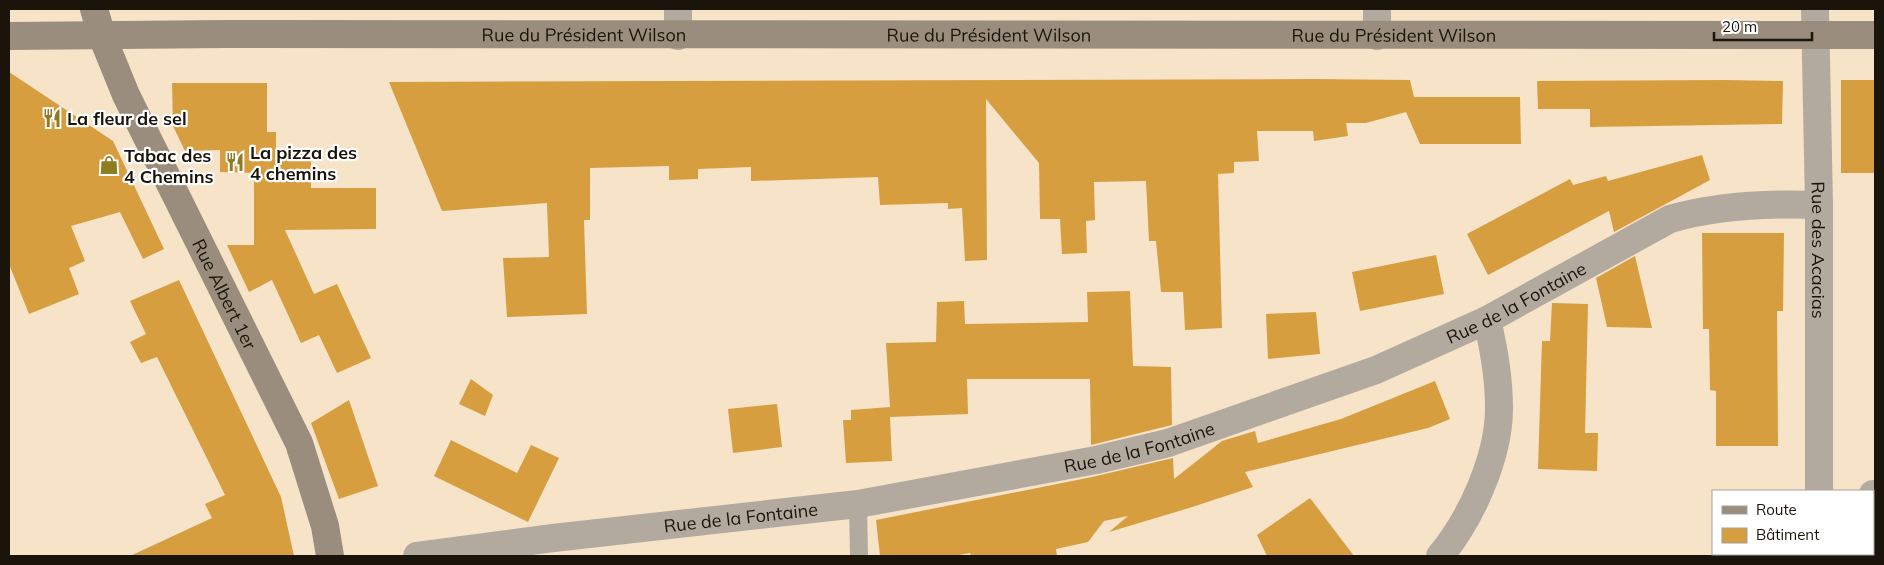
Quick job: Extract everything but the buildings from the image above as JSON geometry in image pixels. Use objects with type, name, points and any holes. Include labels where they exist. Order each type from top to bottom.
[{"type":"main road","name":"Rue Albert 1er","points":[[94,9],[102,36],[126,95],[299,443],[325,526],[330,556]]},
{"type":"main road","name":"Rue du Président Wilson","points":[[9,36],[226,34],[1377,36],[1816,22],[1875,35]]},
{"type":"street","points":[[678,9],[678,36]]},
{"type":"street","points":[[1377,9],[1377,36]]},
{"type":"street","name":"Rue des Acacias","points":[[1816,22],[1819,205],[1819,490]]},
{"type":"street","name":"Rue de la Fontaine","points":[[417,556],[553,538],[858,504],[1096,460],[1168,443],[1376,370],[1487,320],[1670,219],[1697,211],[1766,204],[1819,205]]},
{"type":"street","points":[[1440,556],[1456,537],[1478,497],[1491,454],[1499,410],[1496,359],[1487,320]]},
{"type":"lane","points":[[858,504],[859,556]]},
{"type":"place","name":"La fleur de sel","points":[[52,118]]},
{"type":"place","name":"La pizza des 4 chemins","points":[[235,162]]},
{"type":"place","name":"Tabac des 4 Chemins","points":[[109,165]]}]
